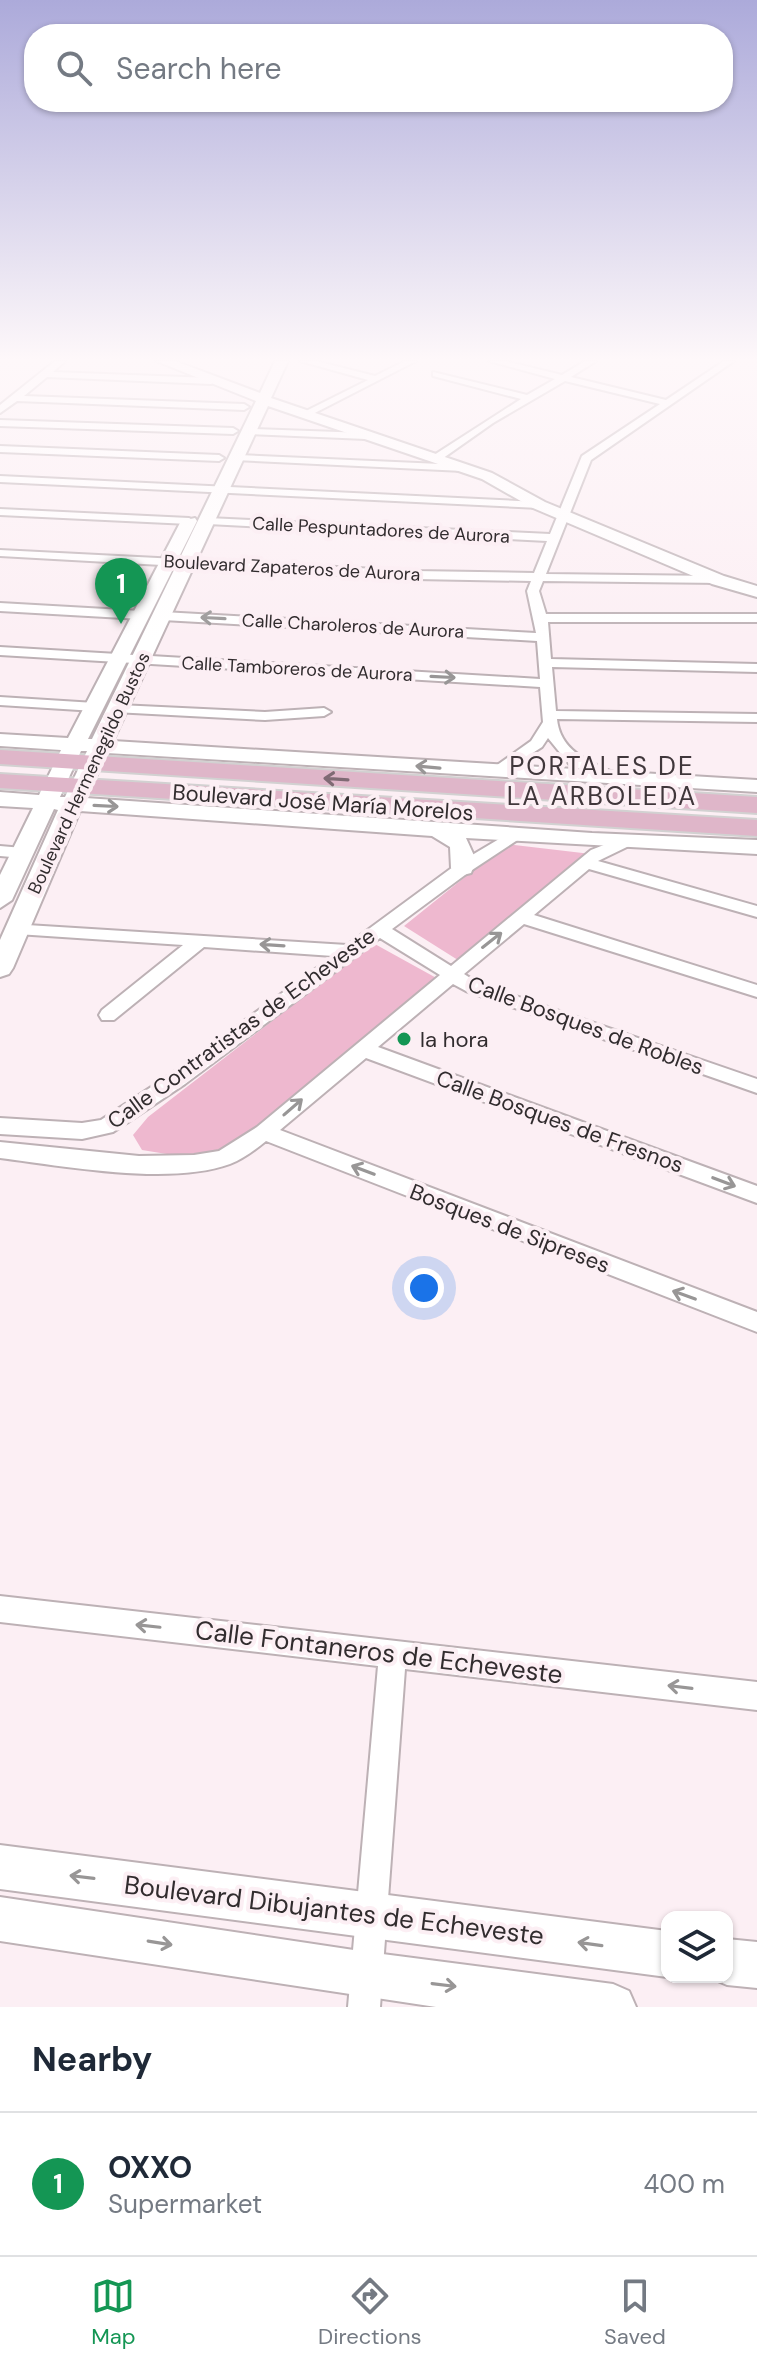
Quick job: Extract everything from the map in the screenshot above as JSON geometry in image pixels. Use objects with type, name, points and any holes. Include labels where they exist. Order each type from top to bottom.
[{"type":"main road","name":"Boulevard José María Morelos","points":[[70,753],[498,791],[538,804],[757,828]]},
{"type":"main road","points":[[0,757],[70,753]]},
{"type":"main road","points":[[0,781],[50,793]]},
{"type":"main road","name":"Boulevard José María Morelos","points":[[50,793],[498,791]]},
{"type":"main road","name":"Boulevard José María Morelos","points":[[538,804],[757,805]]},
{"type":"street","points":[[138,455],[219,458]]},
{"type":"street","name":"Boulevard Hermenegildo Bustos","points":[[0,968],[77,795],[163,616],[189,521],[222,455]]},
{"type":"street","name":"Boulevard Hermenegildo Bustos","points":[[0,900],[11,852],[50,793],[141,615],[208,521],[239,455]]},
{"type":"street","points":[[430,455],[504,483],[539,505]]},
{"type":"street","points":[[431,455],[757,577]]},
{"type":"street","points":[[438,457],[442,455]]},
{"type":"street","points":[[591,455],[586,458],[535,585],[541,618],[549,720],[559,746],[575,762],[603,775],[638,779]]},
{"type":"street","points":[[239,458],[463,468]]},
{"type":"street","points":[[0,479],[567,508],[718,580],[757,592]]},
{"type":"street","points":[[0,512],[189,521]]},
{"type":"street","name":"Calle Pespuntadores de Aurora","points":[[208,521],[554,538]]},
{"type":"street","name":"Boulevard Zapateros de Aurora","points":[[0,553],[177,566],[535,585],[718,580]]},
{"type":"street","name":"Boulevard Zapateros de Aurora","points":[[0,562],[177,566]]},
{"type":"street","points":[[0,607],[141,615]]},
{"type":"street","name":"Calle Charoleros de Aurora","points":[[163,616],[542,637]]},
{"type":"street","points":[[541,618],[757,618]]},
{"type":"street","name":"Calle Tamboreros de Aurora","points":[[0,651],[545,683]]},
{"type":"street","points":[[544,663],[757,668]]},
{"type":"street","points":[[0,701],[95,707]]},
{"type":"street","points":[[119,709],[265,716],[324,712]]},
{"type":"street","points":[[549,720],[757,718]]},
{"type":"street","points":[[446,829],[484,823],[498,791],[537,744],[549,720]]},
{"type":"street","points":[[0,740],[70,753]]},
{"type":"street","points":[[97,754],[460,769],[480,775],[498,791]]},
{"type":"street","points":[[498,791],[594,776],[757,786]]},
{"type":"street","points":[[516,834],[552,783],[594,776]]},
{"type":"street","points":[[0,799],[50,793]]},
{"type":"street","points":[[77,795],[446,829],[625,842],[757,847]]},
{"type":"street","points":[[538,804],[559,833],[592,840]]},
{"type":"street","points":[[446,829],[465,855],[463,868]]},
{"type":"street","name":"Calle Contratistas de Echeveste","points":[[0,1126],[82,1131],[106,1127],[178,1079],[463,868],[516,834]]},
{"type":"street","points":[[0,1150],[168,1164],[219,1159],[264,1132],[597,854],[625,842]]},
{"type":"street","points":[[586,863],[757,912]]},
{"type":"street","points":[[521,917],[757,991]]},
{"type":"street","points":[[17,928],[349,951]]},
{"type":"street","name":"Calle Bosques de Robles","points":[[379,929],[472,987],[757,1086]]},
{"type":"street","points":[[108,1015],[200,941]]},
{"type":"street","name":"Calle Bosques de Fresnos","points":[[362,1049],[757,1195]]},
{"type":"street","points":[[104,1159],[106,1127]]},
{"type":"street","name":"Bosques de Sipreses","points":[[264,1132],[757,1322]]},
{"type":"street","name":"Calle Fontaneros de Echeveste","points":[[0,1609],[757,1696]]},
{"type":"street","points":[[365,1991],[374,1915],[393,1653]]},
{"type":"street","name":"Boulevard Dibujantes de Echeveste","points":[[0,1867],[661,1953]]},
{"type":"street","points":[[0,1919],[365,1991],[613,2007]]},
{"type":"street","points":[[733,1963],[757,1965]]},
{"type":"shaded area","points":[[506,844],[591,854],[461,962],[404,926]]},
{"type":"shaded area","points":[[373,943],[440,980],[303,1094],[224,1152],[185,1157],[142,1150],[133,1135],[148,1117]]},
{"type":"place","name":"OXXO","points":[[121,624]]},
{"type":"place","name":"la hora","points":[[404,1039]]},
{"type":"district","name":"PORTALES DE LA ARBOLEDA","points":[[602,781]]}]
